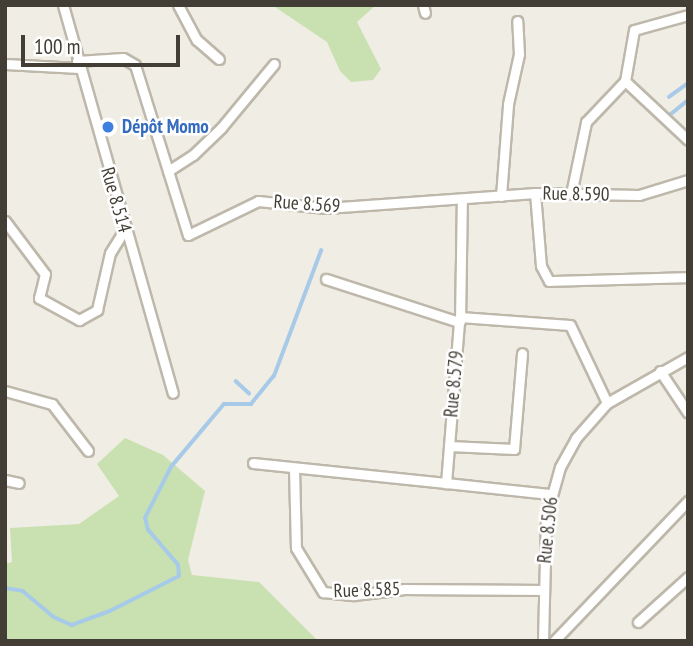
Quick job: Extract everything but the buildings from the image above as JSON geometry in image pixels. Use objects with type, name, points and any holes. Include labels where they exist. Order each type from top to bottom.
[{"type":"street","name":"Rue 8.514","points":[[63,5],[124,231],[173,393]]},
{"type":"street","points":[[178,5],[197,40],[219,59]]},
{"type":"street","points":[[571,194],[586,122],[625,81],[634,30],[688,15]]},
{"type":"street","points":[[501,196],[508,104],[519,54],[517,21]]},
{"type":"street","name":"Rue 8.569","points":[[5,64],[78,65],[123,58],[135,65],[188,235],[258,201],[326,208],[462,200]]},
{"type":"street","points":[[168,171],[193,156],[221,128],[274,64]]},
{"type":"street","points":[[625,81],[688,140]]},
{"type":"street","name":"Rue 8.590","points":[[462,200],[535,193],[639,195],[688,180]]},
{"type":"street","points":[[535,193],[541,266],[549,281],[688,277]]},
{"type":"street","points":[[462,200],[460,319],[570,326],[607,404]]},
{"type":"street","points":[[5,221],[45,274],[39,298],[79,320],[97,310],[110,253],[124,231]]},
{"type":"street","name":"Rue 8.579","points":[[326,279],[460,319],[446,483]]},
{"type":"street","points":[[449,446],[514,449],[522,353]]},
{"type":"street","name":"Rue 8.506","points":[[543,641],[549,494],[576,438],[607,404],[688,357]]},
{"type":"street","points":[[660,371],[688,413]]},
{"type":"street","points":[[5,391],[52,404],[88,452]]},
{"type":"street","points":[[253,463],[549,494]]},
{"type":"street","name":"Rue 8.585","points":[[294,468],[296,548],[323,592],[354,595],[405,589],[543,590]]},
{"type":"street","points":[[5,480],[19,483]]},
{"type":"street","points":[[554,641],[688,502]]},
{"type":"street","points":[[638,622],[688,577]]},
{"type":"green space","points":[[272,5],[376,5],[357,22],[381,69],[373,80],[351,82],[340,71],[327,42]]},
{"type":"green space","points":[[125,438],[163,455],[205,491],[188,560],[192,575],[259,582],[318,641],[5,641],[5,564],[12,562],[10,528],[79,524],[119,496],[97,464]]},
{"type":"waterway","points":[[669,97],[688,83]]},
{"type":"waterway","points":[[671,114],[688,100]]},
{"type":"waterway","points":[[5,588],[23,591],[54,617],[72,625],[110,611],[179,576],[178,565],[148,530],[145,518],[171,467],[224,404],[251,404],[274,376],[321,251]]},
{"type":"waterway","points":[[236,381],[249,393]]},
{"type":"waterway","points":[[5,638],[8,641]]},
{"type":"place","name":"Dépôt Momo","points":[[108,127]]}]
